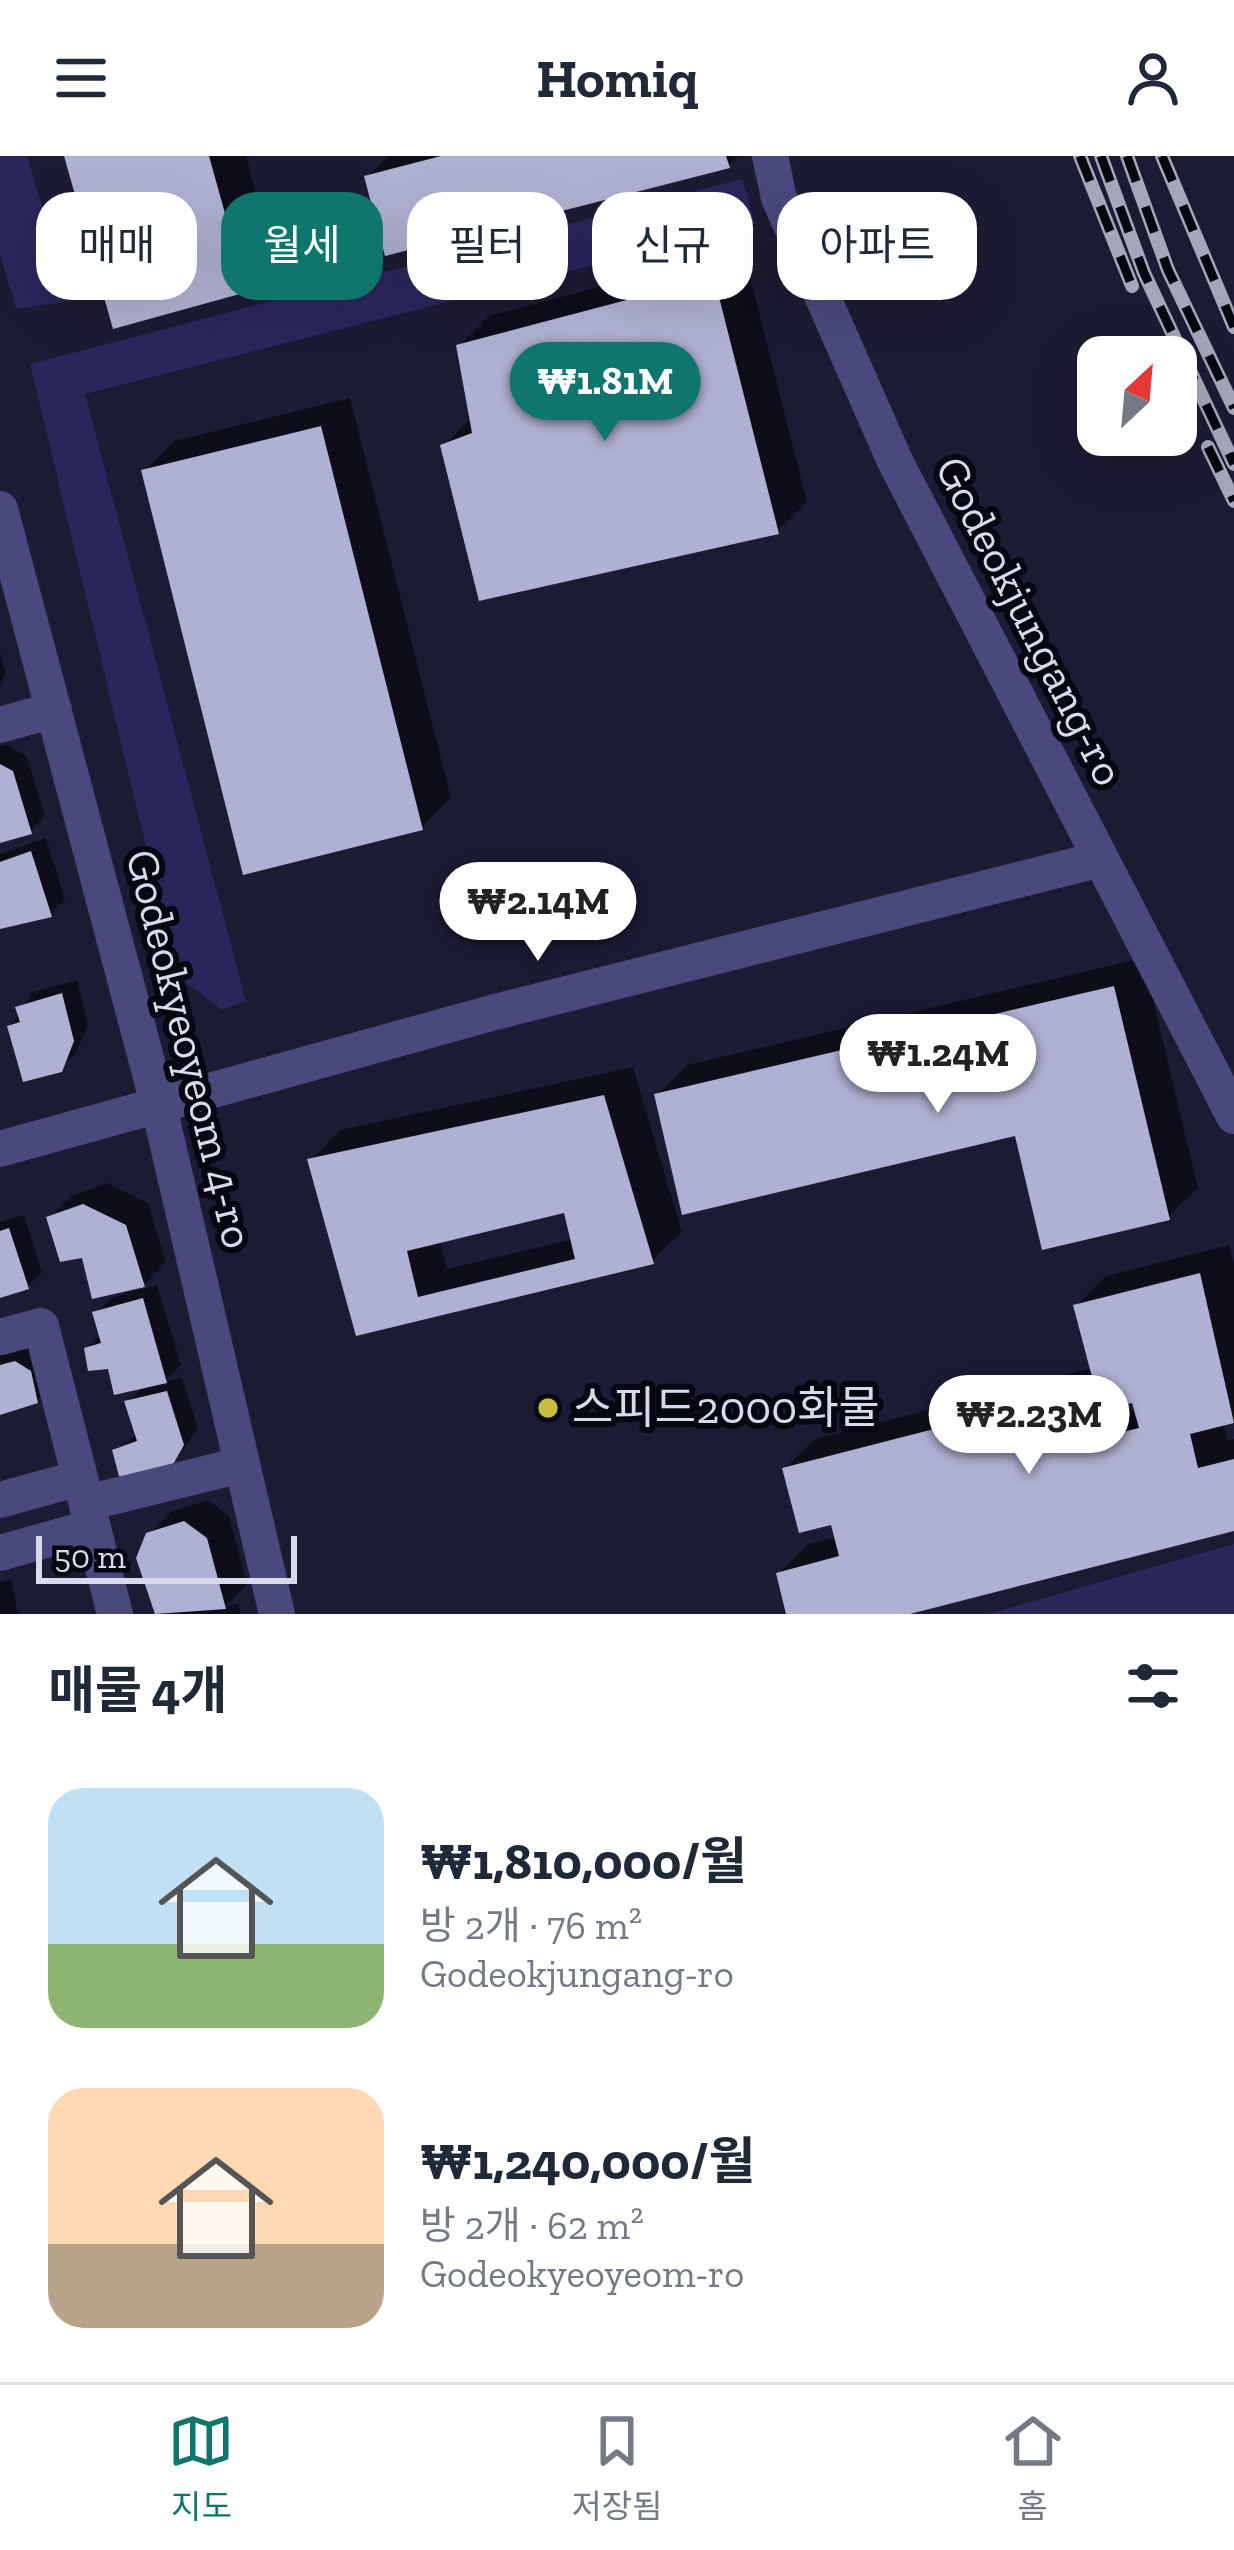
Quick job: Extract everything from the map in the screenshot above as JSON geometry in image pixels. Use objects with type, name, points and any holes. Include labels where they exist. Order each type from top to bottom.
[{"type":"street","name":"Godeokjungang-ro","points":[[770,156],[779,199],[895,461],[1097,860],[1234,1116]]},
{"type":"street","name":"Godeokyeoyeom 4-ro","points":[[0,509],[159,1107],[277,1614]]},
{"type":"street","points":[[0,725],[54,710]]},
{"type":"street","points":[[0,1149],[495,1012],[1097,860]]},
{"type":"street","points":[[0,1337],[41,1326],[116,1614]]},
{"type":"street","points":[[0,1500],[86,1502],[241,1465]]},
{"type":"street","points":[[0,1553],[86,1502]]},
{"type":"shaded area","points":[[0,156],[27,156],[38,192],[36,300],[71,301],[16,309],[0,254]]},
{"type":"shaded area","points":[[742,179],[746,192],[692,192]]},
{"type":"shaded area","points":[[592,218],[592,265],[568,271],[568,224]]},
{"type":"shaded area","points":[[407,266],[407,300],[455,300],[85,394],[246,1001],[222,1010],[177,976],[30,364],[276,300],[383,300],[383,272]]},
{"type":"shaded area","points":[[1234,1544],[1234,1614],[988,1614]]},
{"type":"building","points":[[64,156],[209,156],[221,199],[221,299],[113,329],[105,300],[197,300],[197,192],[74,192]]},
{"type":"building","points":[[441,156],[726,156],[730,168],[636,192],[592,192],[592,203],[568,209],[568,192],[407,192],[407,250],[385,256],[383,192],[368,192],[364,176]]},
{"type":"building","points":[[627,300],[720,300],[779,534],[479,601],[440,445],[472,433],[456,345]]},
{"type":"building","points":[[321,426],[423,830],[243,875],[141,470]]},
{"type":"building","points":[[0,764],[13,771],[32,834],[0,843]]},
{"type":"building","points":[[31,851],[52,917],[0,929],[0,862]]},
{"type":"building","points":[[1114,986],[1170,1220],[1042,1250],[1015,1136],[682,1215],[654,1094]]},
{"type":"building","points":[[62,993],[74,1041],[62,1072],[23,1082],[7,1026],[20,1022],[15,1007]]},
{"type":"building","points":[[604,1095],[654,1264],[356,1336],[307,1159]],"holes":[[[564,1213],[575,1259],[418,1297],[407,1251]]]},
{"type":"building","points":[[83,1204],[126,1225],[145,1287],[92,1299],[82,1258],[60,1262],[46,1217]]},
{"type":"building","points":[[9,1228],[29,1289],[0,1298],[0,1231]]},
{"type":"building","points":[[1200,1273],[1234,1423],[1190,1434],[1198,1468],[1234,1459],[1234,1531],[910,1614],[786,1614],[776,1573],[839,1556],[831,1525],[799,1533],[782,1468],[1067,1395],[1079,1443],[1139,1428],[1132,1403],[1101,1411],[1073,1305]]},
{"type":"building","points":[[143,1298],[167,1383],[114,1395],[108,1369],[88,1371],[84,1348],[101,1343],[92,1312]]},
{"type":"building","points":[[15,1361],[31,1371],[38,1403],[0,1415],[0,1365]]},
{"type":"building","points":[[167,1391],[184,1445],[167,1475],[142,1484],[119,1476],[112,1450],[137,1441],[124,1401]]},
{"type":"building","points":[[184,1521],[207,1538],[226,1609],[155,1614],[136,1558],[146,1533]]},
{"type":"railway","points":[[1080,156],[1132,286]]},
{"type":"railway","points":[[1101,156],[1144,273],[1234,464]]},
{"type":"railway","points":[[1127,156],[1168,270],[1234,408]]},
{"type":"railway","points":[[1162,156],[1234,327]]},
{"type":"railway","points":[[1208,447],[1234,501]]},
{"type":"place","name":"스피드2000화물","points":[[548,1408]]}]
